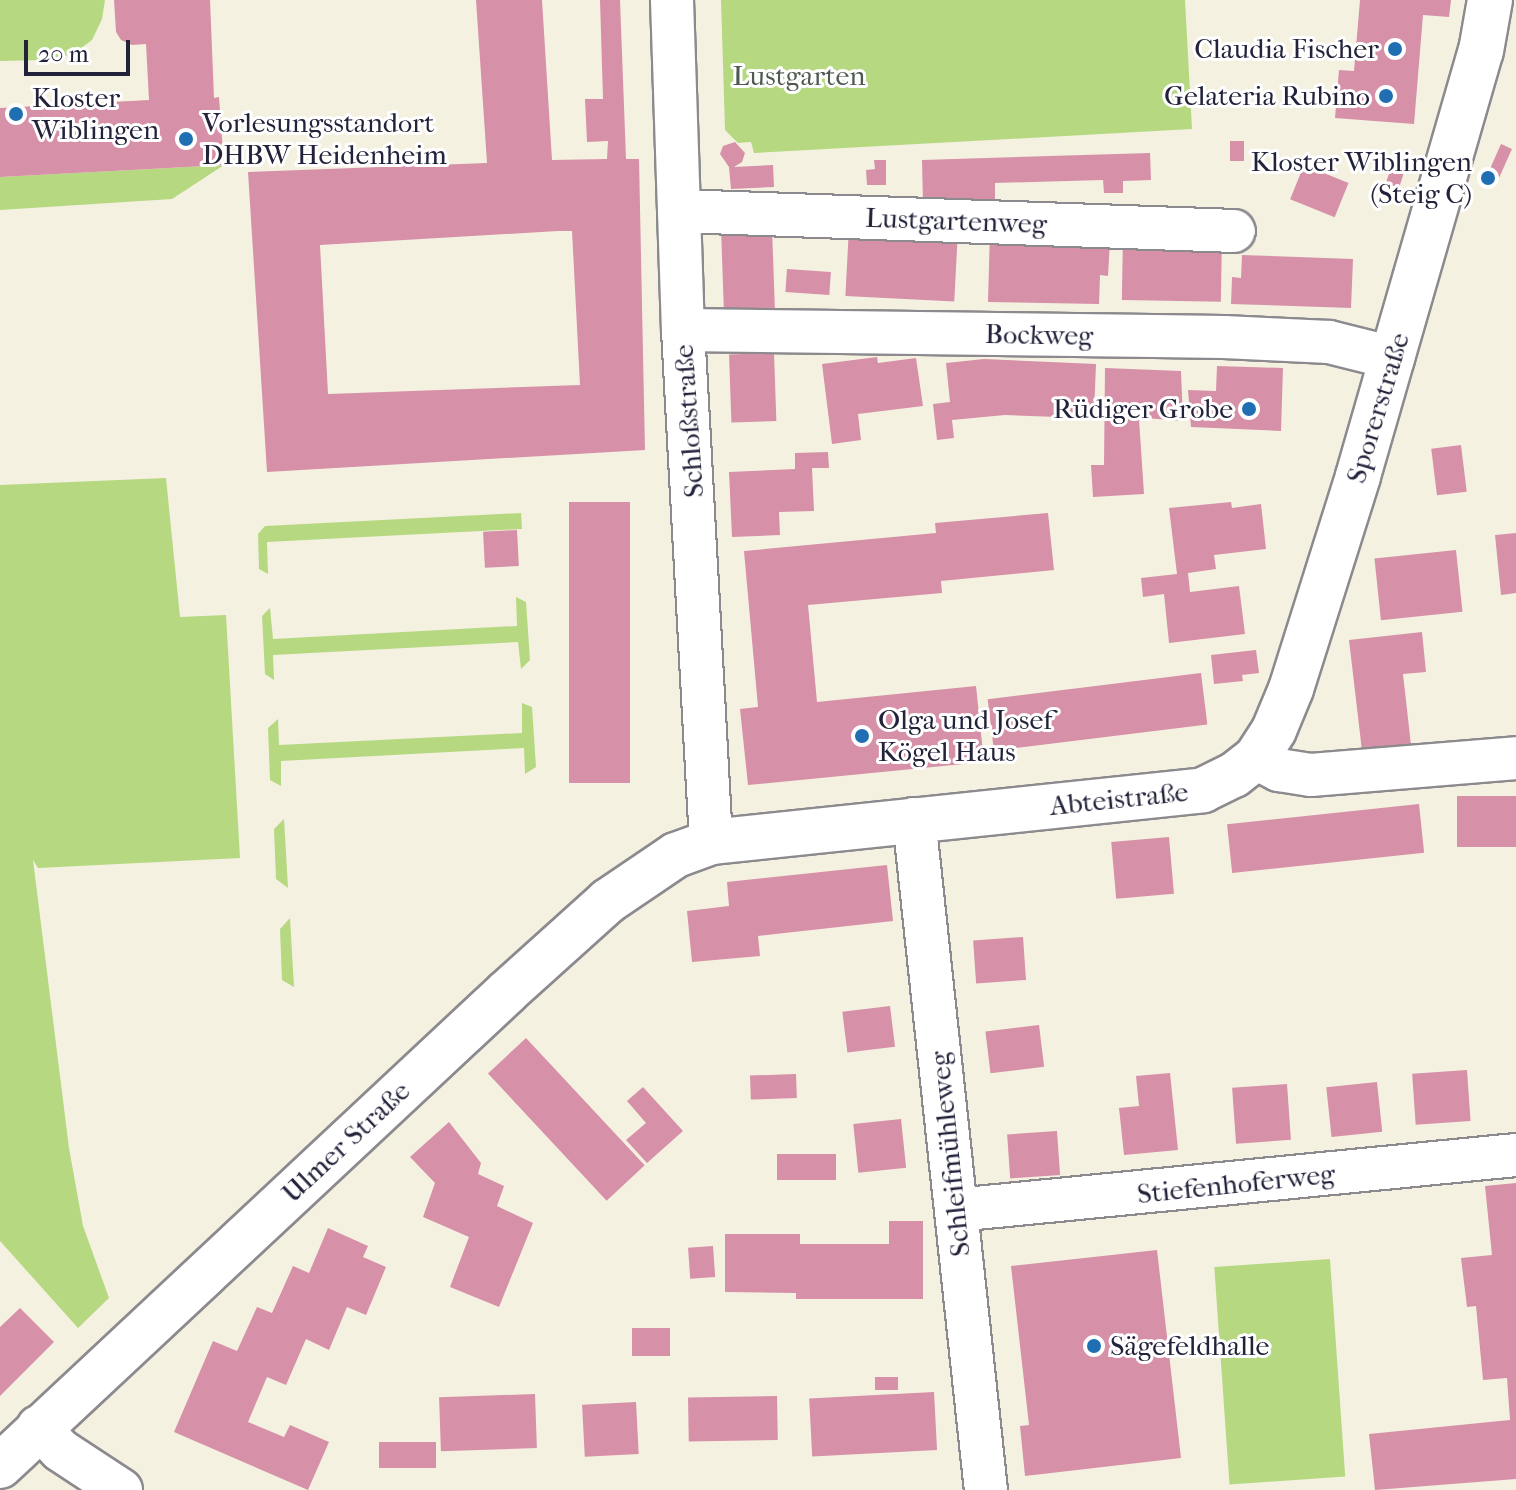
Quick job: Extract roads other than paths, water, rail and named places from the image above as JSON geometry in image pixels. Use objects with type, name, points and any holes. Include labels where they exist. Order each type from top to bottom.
[{"type":"main road","name":"Sporerstraße","points":[[1256,758],[1274,730],[1291,689],[1393,358],[1481,51],[1490,0]]},
{"type":"main road","name":"Sporerstraße","points":[[1481,51],[1513,0]]},
{"type":"main road","name":"Abteistraße","points":[[711,842],[1203,790],[1234,775],[1256,758]]},
{"type":"main road","name":"Ulmer Straße","points":[[0,1466],[38,1427],[608,901],[676,855],[711,842]]},
{"type":"street","name":"Schloßstraße","points":[[672,0],[683,330],[711,842]]},
{"type":"street","name":"Lustgartenweg","points":[[679,211],[1234,231]]},
{"type":"street","name":"Bockweg","points":[[683,330],[1224,337],[1329,342],[1393,358]]},
{"type":"street","points":[[1256,758],[1279,770],[1311,775],[1516,758]]},
{"type":"street","name":"Schleifmühleweg","points":[[914,819],[986,1490]]},
{"type":"street","name":"Stiefenhoferweg","points":[[956,1210],[1516,1155]]},
{"type":"street","points":[[38,1427],[60,1450],[121,1490]]},
{"type":"place","name":"Claudia Fischer","points":[[1395,49]]},
{"type":"place","name":"Gelateria Rubino","points":[[1386,96]]},
{"type":"place","name":"Kloster Wiblingen","points":[[16,114]]},
{"type":"place","name":"Vorlesungsstandort DHBW Heidenheim","points":[[186,139]]},
{"type":"place","name":"Kloster Wiblingen (Steig C)","points":[[1488,178]]},
{"type":"place","name":"Rüdiger Grobe","points":[[1249,409]]},
{"type":"place","name":"Olga und Josef Kögel Haus","points":[[862,736]]},
{"type":"place","name":"Sägefeldhalle","points":[[1094,1346]]},
{"type":"park label","name":"Lustgarten","points":[[799,76]]}]
